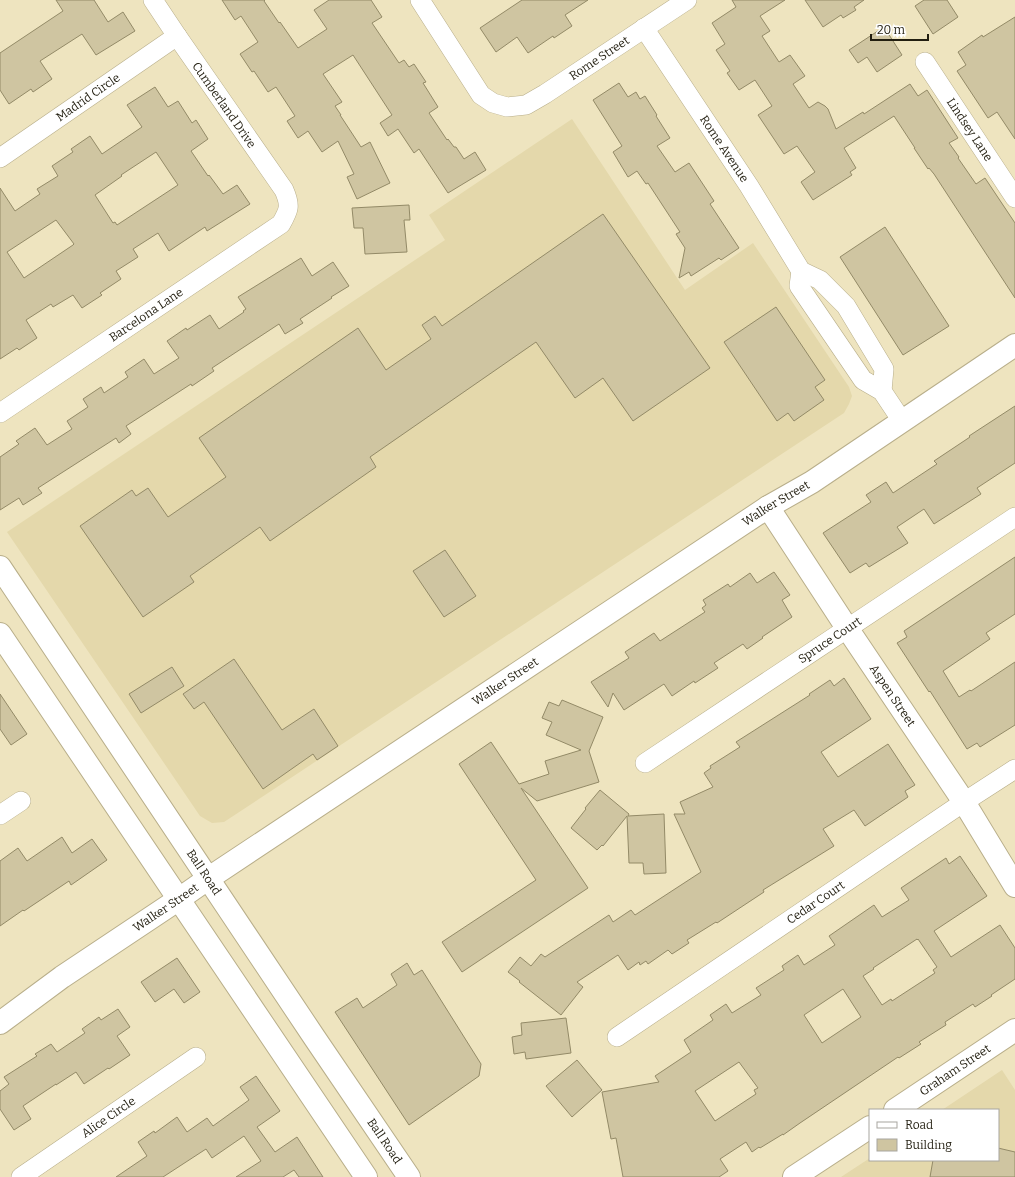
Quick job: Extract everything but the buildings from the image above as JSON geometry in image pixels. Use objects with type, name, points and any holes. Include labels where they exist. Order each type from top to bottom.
[{"type":"main road","name":"Walker Street","points":[[0,1023],[62,977],[209,878],[768,507],[812,482],[1015,345]]},
{"type":"main road","name":"Aspen Street","points":[[768,507],[846,628],[964,802],[1015,886]]},
{"type":"main road","name":"Ball Road","points":[[0,567],[409,1177]]},
{"type":"main road","points":[[0,634],[366,1177]]},
{"type":"main road","name":"Graham Street","points":[[896,1109],[1015,1030]]},
{"type":"main road","points":[[794,1177],[869,1128]]},
{"type":"street","name":"Cumberland Drive","points":[[153,0],[284,190],[289,201],[288,213]]},
{"type":"street","name":"Rome Street","points":[[420,0],[481,95],[493,103],[507,107],[526,105],[539,98],[687,0]]},
{"type":"street","name":"Rome Avenue","points":[[644,28],[749,186],[801,271],[799,286],[863,380],[882,392],[902,421]]},
{"type":"street","name":"Madrid Circle","points":[[0,158],[177,36]]},
{"type":"street","name":"Lindsey Lane","points":[[925,62],[1015,198]]},
{"type":"street","name":"Barcelona Lane","points":[[0,413],[281,224],[288,213]]},
{"type":"street","points":[[801,271],[820,280],[846,306],[884,369],[882,392]]},
{"type":"street","name":"Spruce Court","points":[[645,762],[1015,517]]},
{"type":"street","name":"Cedar Court","points":[[617,1037],[1015,769]]},
{"type":"street","points":[[0,815],[21,801]]},
{"type":"street","name":"Alice Circle","points":[[21,1177],[196,1057]]},
{"type":"shaded area","points":[[572,119],[685,290],[753,243],[849,387],[852,396],[849,404],[844,413],[224,822],[212,823],[200,816],[7,532],[445,240],[429,215]]},
{"type":"shaded area","points":[[1002,1070],[1015,1090],[1015,1177],[841,1177],[869,1159],[869,1161],[999,1161],[999,1109],[944,1109]]}]
